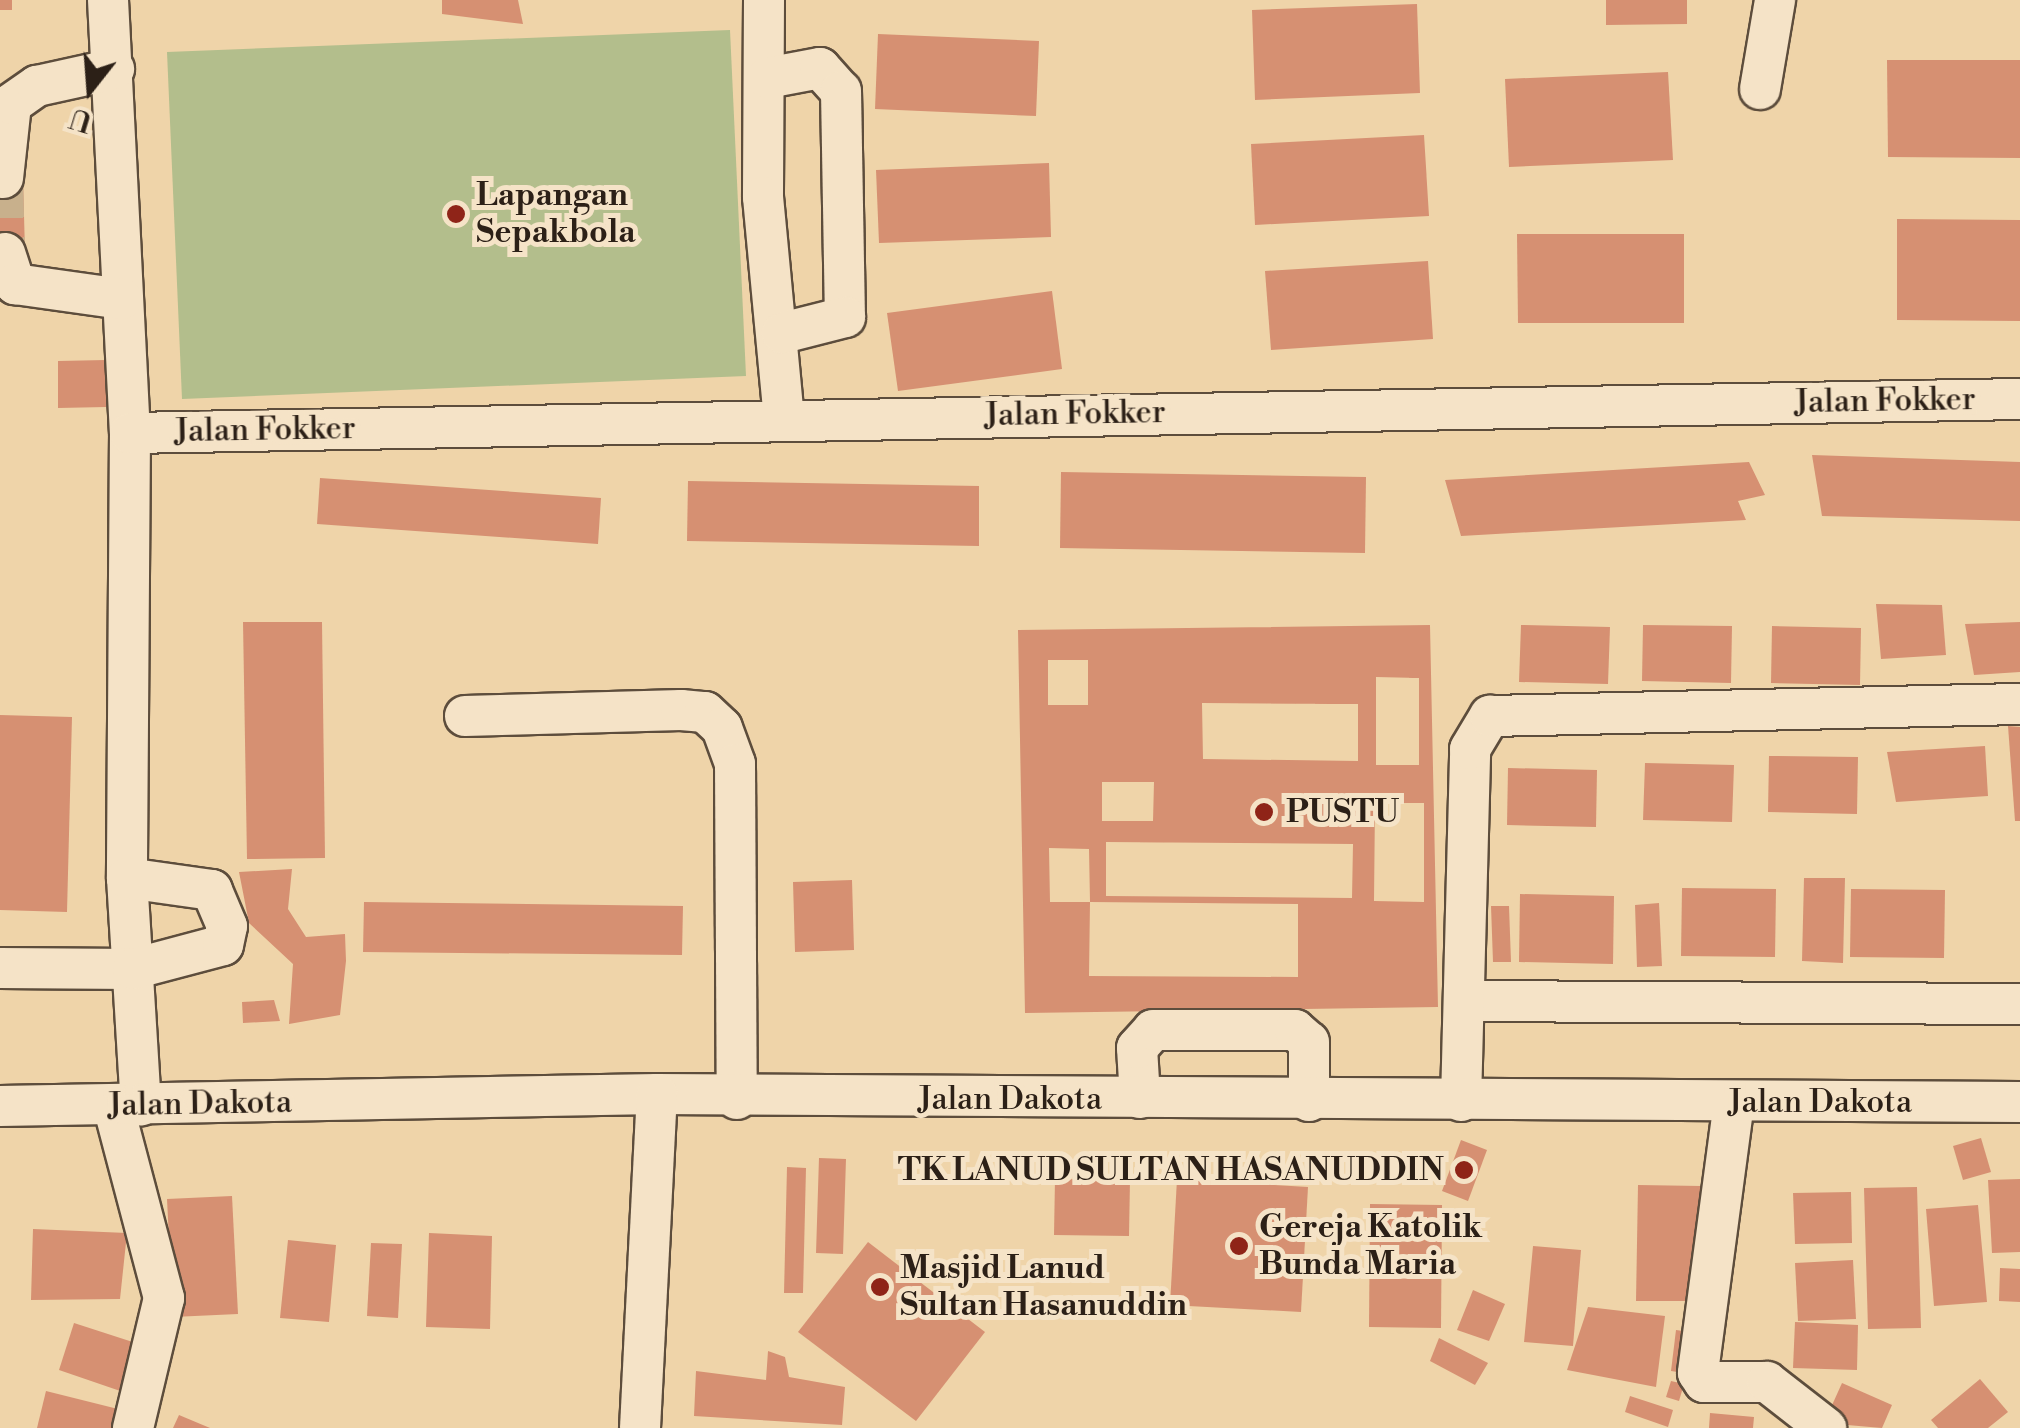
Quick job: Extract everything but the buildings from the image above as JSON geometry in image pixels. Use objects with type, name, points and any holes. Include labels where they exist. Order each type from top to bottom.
[{"type":"street","points":[[108,0],[130,433],[128,878],[132,968],[127,1106],[164,1298],[133,1428]]},
{"type":"street","points":[[764,0],[767,78],[763,197],[782,333],[784,418]]},
{"type":"street","points":[[1760,89],[1775,0]]},
{"type":"street","points":[[767,78],[820,68],[841,91],[850,298],[832,328],[782,333]]},
{"type":"street","points":[[3,178],[11,104],[37,86],[114,69]]},
{"type":"street","points":[[5,253],[15,284],[122,299]]},
{"type":"street","name":"Jalan Fokker","points":[[130,433],[784,418],[2020,399]]},
{"type":"street","points":[[1462,1101],[1470,749],[1490,716],[2020,704]]},
{"type":"street","points":[[465,716],[680,710],[705,712],[722,728],[735,764],[737,1099]]},
{"type":"street","points":[[0,968],[132,968],[212,954],[227,926],[199,882],[128,878]]},
{"type":"street","points":[[1464,1001],[2020,1004]]},
{"type":"street","points":[[1140,1098],[1137,1048],[1152,1030],[1295,1030],[1310,1042],[1310,1101]]},
{"type":"street","points":[[640,1428],[656,1094]]},
{"type":"street","name":"Jalan Dakota","points":[[0,1106],[656,1094],[737,1099],[2020,1102]]},
{"type":"street","points":[[1734,1102],[1698,1373],[1704,1382],[1767,1382],[1826,1428]]},
{"type":"green space","name":"Lapangan Sepakbola","points":[[730,30],[746,376],[182,399],[167,52]]},
{"type":"tunnel","points":[[3,178],[5,253]]},
{"type":"place","name":"Lapangan Sepakbola","points":[[456,214]]},
{"type":"place","name":"PUSTU","points":[[1264,812]]},
{"type":"place","name":"TK LANUD SULTAN HASANUDDIN","points":[[1464,1170]]},
{"type":"place","name":"Gereja Katolik Bunda Maria","points":[[1239,1246]]},
{"type":"place","name":"Masjid Lanud Sultan Hasanuddin","points":[[880,1287]]}]
